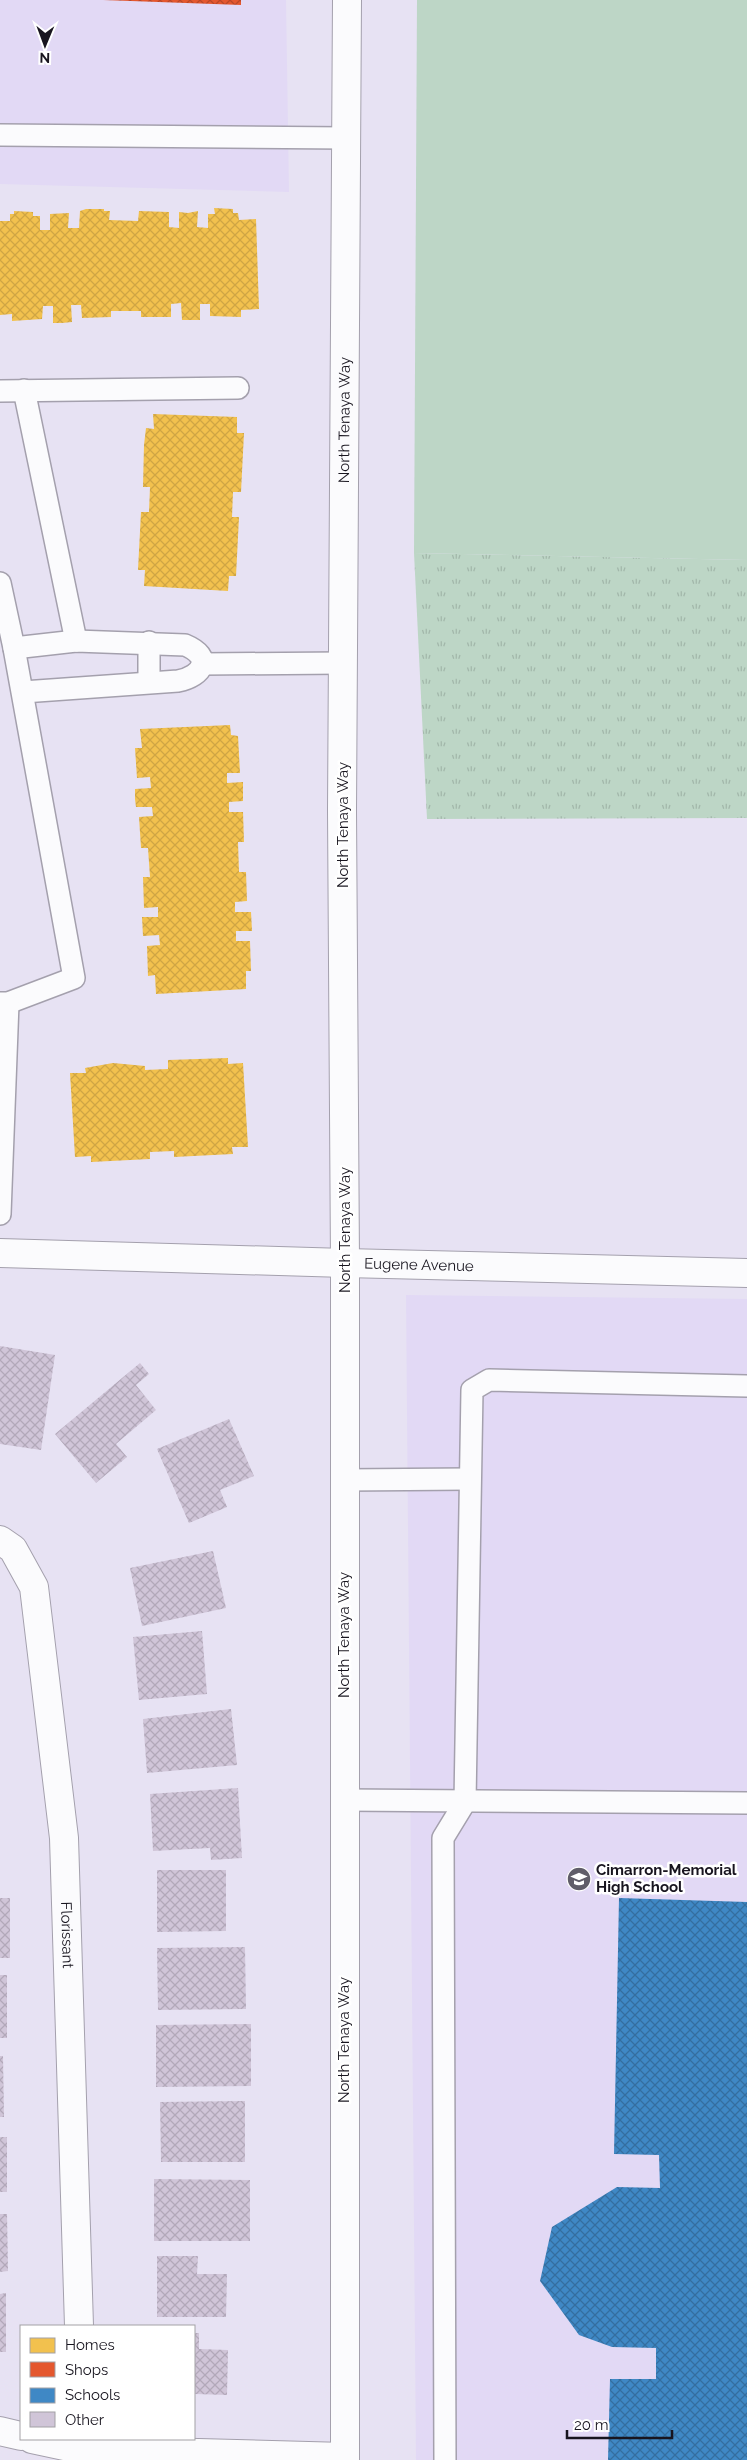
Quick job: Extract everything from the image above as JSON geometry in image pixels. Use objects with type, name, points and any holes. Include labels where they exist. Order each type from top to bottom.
[{"type":"main road","name":"North Tenaya Way","points":[[345,2459],[344,663],[347,0]]},
{"type":"main road","name":"Eugene Avenue","points":[[0,1254],[747,1274]]},
{"type":"main road","name":"Florissant","points":[[7,1545],[34,1587],[64,1838],[79,2325]]},
{"type":"main road","points":[[0,2432],[20,2436]]},
{"type":"main road","points":[[37,2440],[82,2450],[345,2459]]},
{"type":"lane","points":[[0,135],[347,138]]},
{"type":"lane","points":[[0,391],[238,388]]},
{"type":"lane","points":[[24,390],[76,641]]},
{"type":"lane","points":[[0,583],[23,692],[74,978],[4,1003],[0,1214]]},
{"type":"lane","points":[[14,648],[76,641],[149,642],[185,645],[195,649],[201,655],[202,664],[198,674],[190,678],[23,692]]},
{"type":"lane","points":[[149,642],[149,682]]},
{"type":"lane","points":[[202,664],[344,663]]},
{"type":"lane","points":[[445,2460],[443,1838],[465,1802],[468,1479],[472,1390],[489,1380],[747,1386]]},
{"type":"lane","points":[[344,1480],[468,1479]]},
{"type":"lane","points":[[344,1800],[747,1803]]},
{"type":"shaded area","points":[[0,0],[286,0],[289,192],[0,184]]},
{"type":"shaded area","name":"Cimarron-Memorial High School","points":[[406,1295],[747,1299],[747,2460],[416,2460]]},
{"type":"green space","points":[[417,0],[747,0],[747,560],[414,553]]},
{"type":"green space","points":[[414,553],[747,560],[747,818],[427,819]]},
{"type":"building: Homes","points":[[214,208],[233,209],[233,213],[238,213],[239,220],[256,219],[259,309],[241,310],[241,317],[210,316],[210,304],[200,304],[200,320],[182,320],[181,303],[171,304],[171,317],[141,317],[141,311],[111,311],[111,317],[82,318],[81,305],[71,305],[72,322],[53,323],[53,306],[43,306],[42,319],[12,321],[12,314],[0,315],[0,221],[10,221],[10,214],[14,214],[14,211],[33,212],[33,216],[40,216],[40,230],[50,230],[50,214],[69,213],[68,228],[79,228],[80,211],[86,209],[110,211],[109,220],[138,221],[139,211],[169,212],[169,227],[179,228],[179,212],[198,211],[197,227],[208,228],[208,214],[215,214]]},
{"type":"building: Homes","points":[[153,414],[237,417],[237,433],[244,433],[241,492],[233,492],[232,517],[239,517],[236,576],[229,576],[228,591],[144,586],[145,570],[138,570],[141,512],[149,512],[150,487],[143,487],[144,445],[146,428],[154,429]]},
{"type":"building: Homes","points":[[230,725],[231,735],[238,736],[240,773],[227,773],[227,783],[243,782],[243,801],[229,802],[229,812],[243,812],[244,842],[238,842],[239,872],[246,872],[247,901],[235,902],[235,912],[251,912],[252,931],[236,931],[236,941],[250,941],[251,971],[246,971],[246,989],[156,994],[155,975],[148,976],[147,946],[160,945],[159,935],[143,936],[142,917],[158,917],[158,907],[144,908],[143,877],[150,877],[148,848],[141,848],[139,817],[153,816],[152,807],[136,807],[135,789],[151,788],[150,777],[137,778],[135,748],[142,748],[140,729]]},
{"type":"building: Homes","points":[[228,1058],[228,1064],[243,1063],[248,1147],[232,1147],[233,1154],[174,1157],[174,1151],[150,1152],[150,1159],[91,1162],[91,1156],[75,1157],[70,1073],[86,1073],[85,1068],[113,1063],[145,1066],[145,1070],[168,1069],[168,1060]]},
{"type":"building: Shops","points":[[103,0],[241,0],[241,5]]},
{"type":"building: Schools","name":"Cimarron-Memorial High School","points":[[619,1898],[747,1902],[747,2460],[608,2460],[610,2379],[656,2379],[656,2348],[612,2347],[579,2335],[540,2281],[552,2227],[617,2187],[660,2188],[659,2155],[614,2154]]},
{"type":"building: Other","points":[[0,1346],[55,1355],[41,1450],[0,1444]]},
{"type":"building: Other","points":[[140,1363],[149,1374],[136,1385],[156,1410],[116,1444],[127,1457],[96,1483],[55,1434]]},
{"type":"building: Other","points":[[229,1419],[254,1476],[220,1490],[227,1507],[189,1523],[157,1449]]},
{"type":"building: Other","points":[[213,1551],[226,1608],[142,1626],[130,1568]]},
{"type":"building: Other","points":[[202,1631],[207,1694],[139,1700],[133,1637]]},
{"type":"building: Other","points":[[231,1709],[237,1765],[147,1773],[143,1719]]},
{"type":"building: Other","points":[[238,1788],[242,1858],[211,1860],[210,1848],[153,1851],[150,1794]]},
{"type":"building: Other","points":[[157,1870],[226,1870],[226,1931],[157,1932]]},
{"type":"building: Other","points":[[0,1898],[10,1898],[10,1958],[0,1958]]},
{"type":"building: Other","points":[[245,1947],[246,2009],[158,2010],[157,1948]]},
{"type":"building: Other","points":[[0,1975],[7,1975],[7,2038],[0,2038]]},
{"type":"building: Other","points":[[251,2024],[251,2086],[156,2087],[156,2025]]},
{"type":"building: Other","points":[[0,2056],[3,2056],[4,2117],[0,2117]]},
{"type":"building: Other","points":[[245,2101],[245,2162],[161,2162],[160,2102]]},
{"type":"building: Other","points":[[0,2137],[7,2137],[7,2192],[0,2192]]},
{"type":"building: Other","points":[[154,2179],[250,2180],[250,2241],[154,2241]]},
{"type":"building: Other","points":[[0,2214],[7,2214],[8,2271],[0,2272]]},
{"type":"building: Other","points":[[157,2256],[198,2256],[197,2274],[227,2274],[226,2317],[157,2317]]},
{"type":"building: Other","points":[[6,2293],[6,2352],[0,2352],[0,2294]]},
{"type":"building: Other","points":[[195,2333],[199,2333],[199,2349],[228,2350],[227,2395],[195,2394]]},
{"type":"place","name":"Cimarron-Memorial High School","points":[[579,1879]]}]
